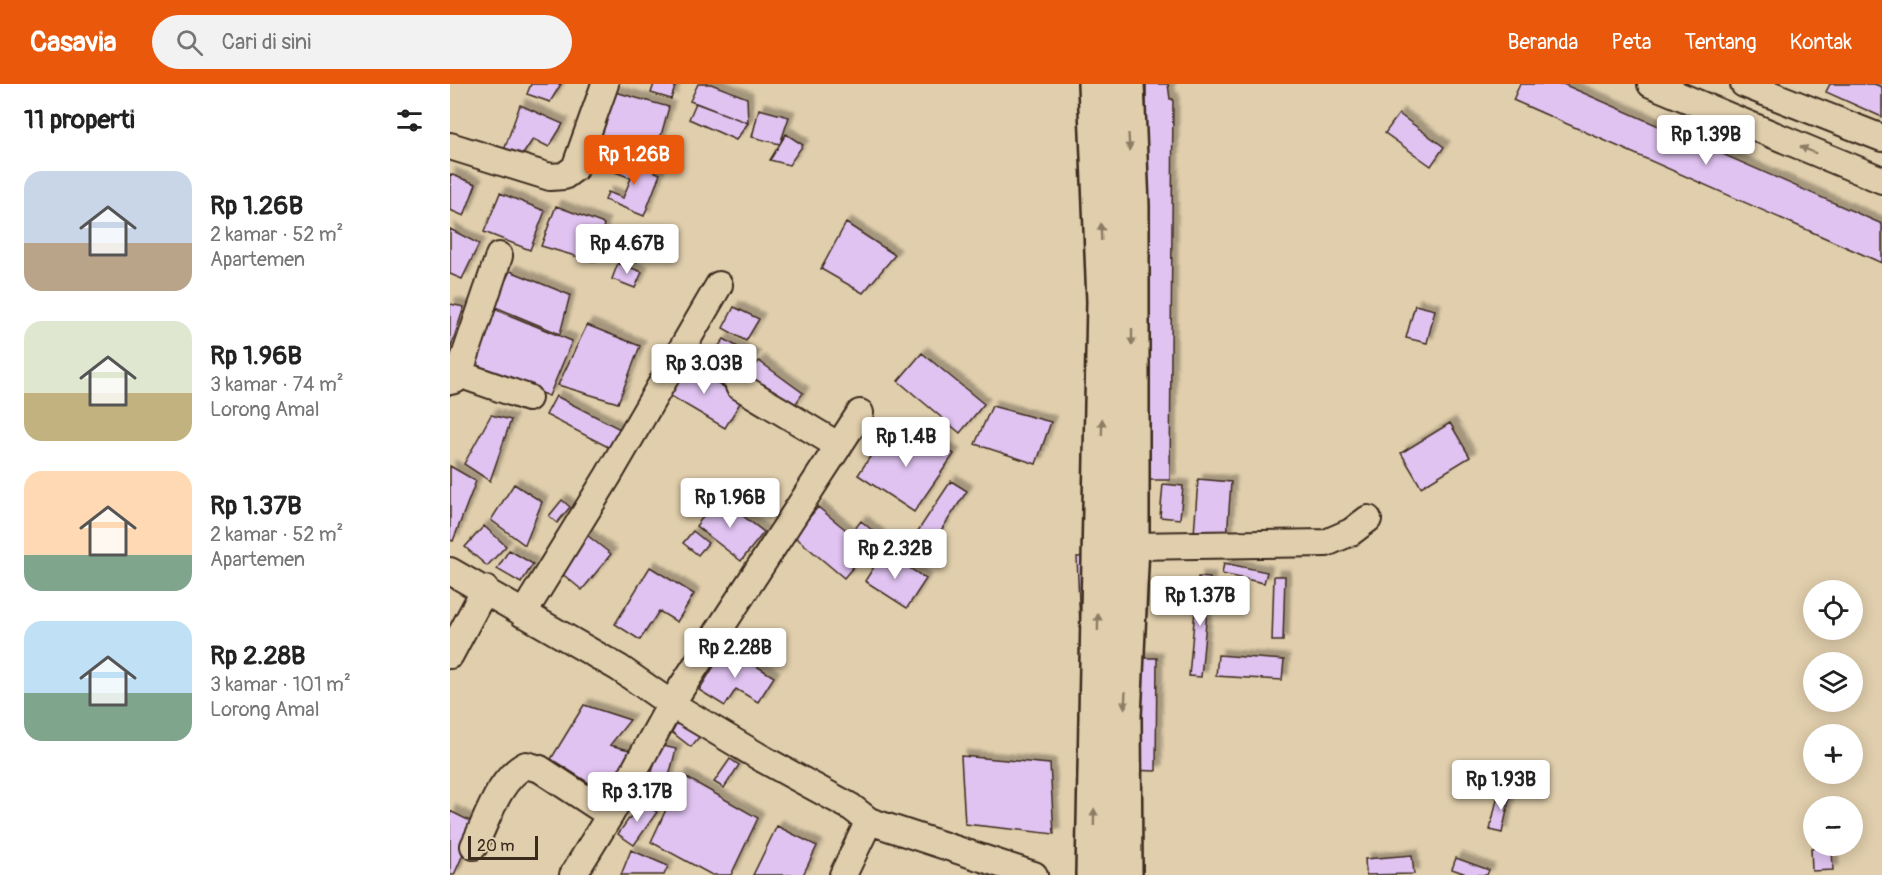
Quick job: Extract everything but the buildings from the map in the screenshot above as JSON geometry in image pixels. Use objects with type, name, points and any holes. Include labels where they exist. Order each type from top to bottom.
[{"type":"street","points":[[450,146],[550,177],[564,176],[575,168],[605,84]]},
{"type":"street","points":[[1093,875],[1104,301],[1095,84]]},
{"type":"street","points":[[1125,875],[1124,716],[1132,546],[1132,206],[1126,84]]},
{"type":"street","points":[[1651,84],[1882,180]]},
{"type":"street","points":[[1744,84],[1875,136],[1852,168]]},
{"type":"street","points":[[499,256],[455,377],[528,398]]},
{"type":"street","points":[[523,614],[682,352],[719,285]]},
{"type":"street","points":[[740,386],[839,446]]},
{"type":"street","points":[[573,875],[610,816],[671,704],[860,413]]},
{"type":"street","points":[[1132,546],[1326,543],[1351,532],[1368,519]]},
{"type":"street","points":[[450,571],[619,668],[671,704],[851,807],[869,820],[1034,875]]},
{"type":"street","points":[[450,655],[484,590]]},
{"type":"street","points":[[474,846],[499,794],[517,769],[526,765],[540,769],[610,816]]},
{"type":"street","points":[[843,875],[869,820]]},
{"type":"lane","points":[[682,352],[740,386]]}]
